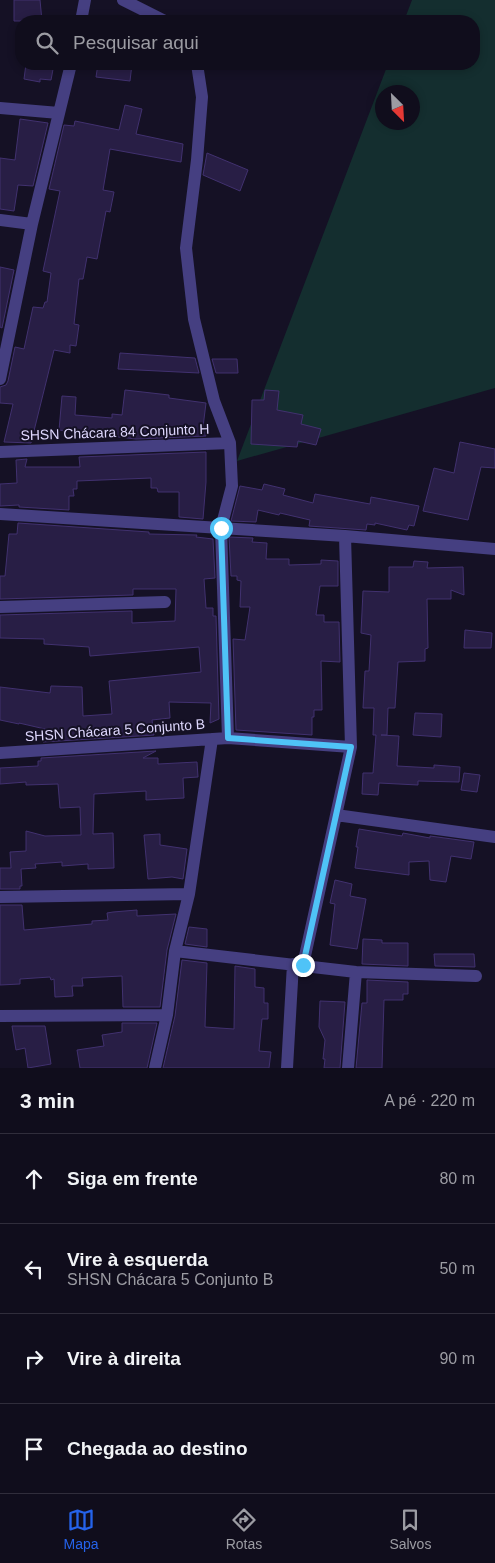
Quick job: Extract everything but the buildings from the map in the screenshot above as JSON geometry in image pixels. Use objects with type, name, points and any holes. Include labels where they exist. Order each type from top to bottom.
[{"type":"street","points":[[81,15],[85,0]]},
{"type":"street","points":[[123,0],[153,15]]},
{"type":"street","points":[[0,379],[6,328],[70,70]]},
{"type":"street","points":[[199,70],[202,97],[197,160],[186,248],[194,319],[214,401],[230,443],[232,486],[221,528],[228,738]]},
{"type":"street","points":[[0,108],[60,113]]},
{"type":"street","points":[[0,220],[32,224]]},
{"type":"street","name":"SHSN Chácara 84 Conjunto H","points":[[0,452],[230,443]]},
{"type":"street","points":[[0,514],[345,536],[495,549]]},
{"type":"street","points":[[287,1068],[298,964],[336,815],[351,747],[345,536]]},
{"type":"street","points":[[0,607],[165,602]]},
{"type":"street","name":"SHSN Chácara 5 Conjunto B","points":[[0,753],[228,738],[351,747]]},
{"type":"street","points":[[155,1068],[167,1015],[175,951],[189,894],[212,739]]},
{"type":"street","points":[[336,815],[495,837]]},
{"type":"street","points":[[0,897],[189,894]]},
{"type":"street","points":[[175,951],[356,972],[476,976]]},
{"type":"street","points":[[348,1068],[356,972]]},
{"type":"street","points":[[0,1016],[167,1015]]},
{"type":"green space","points":[[412,0],[495,0],[495,388],[237,461],[375,98],[375,130],[420,130],[420,85],[380,85],[386,70],[480,70],[480,15],[406,15]]},
{"type":"route","points":[[221,528],[228,738],[351,747],[303,965]]}]
